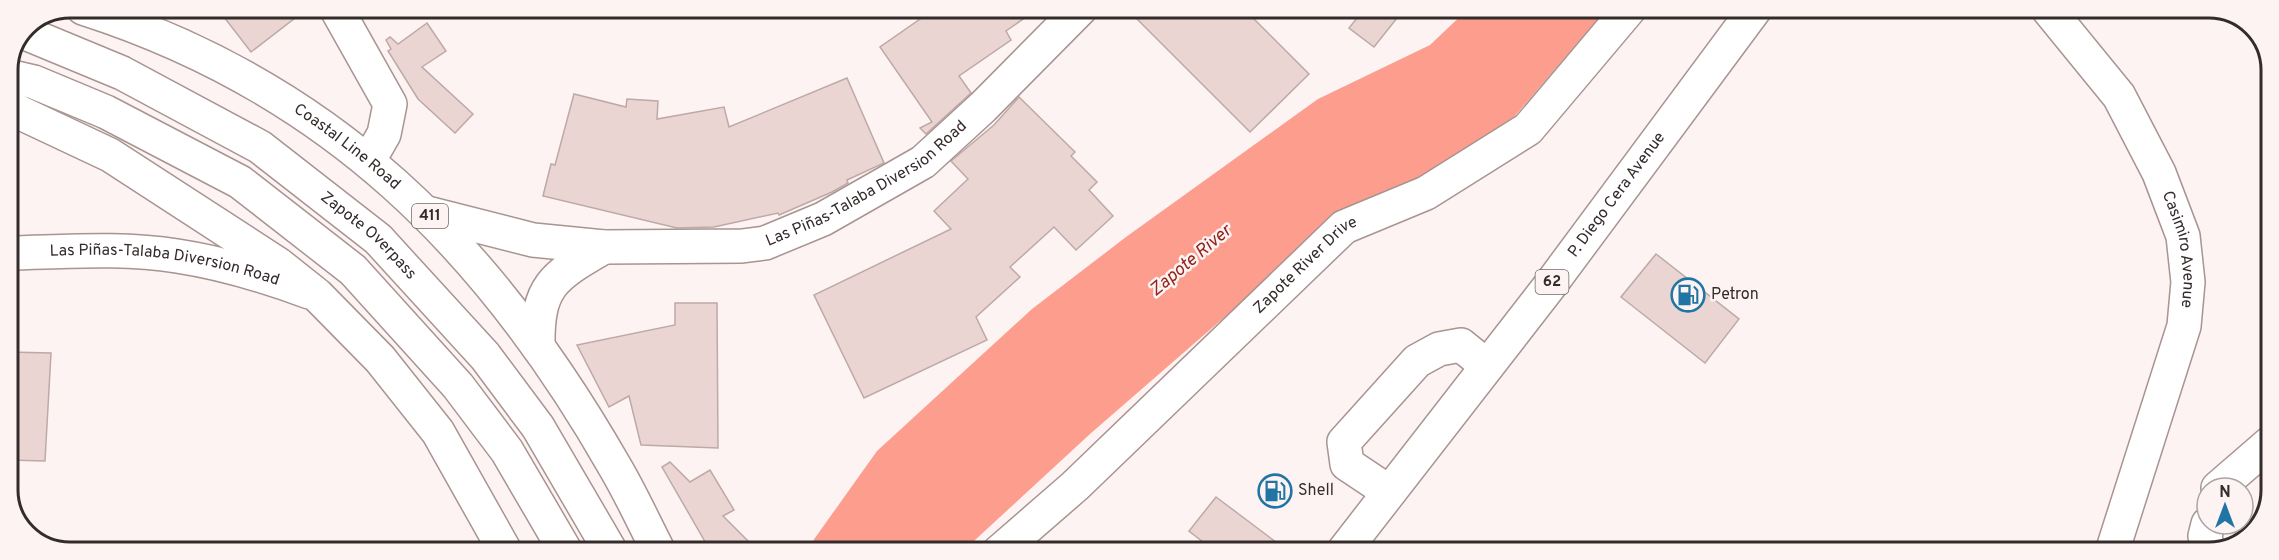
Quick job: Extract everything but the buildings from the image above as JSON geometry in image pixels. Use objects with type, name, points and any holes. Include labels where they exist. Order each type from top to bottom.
[{"type":"main road","name":"Coastal Line Road","points":[[110,18],[183,45],[240,74],[295,107],[369,160],[428,213],[484,274],[538,346],[616,467],[654,542]]},
{"type":"main road","points":[[342,18],[390,104],[384,134],[369,160]]},
{"type":"main road","name":"Las Piñas-Talaba Diversion Road","points":[[428,213],[533,240],[604,247],[742,246],[784,236],[823,219],[923,162],[975,115],[1071,18]]},
{"type":"main road","name":"Zapote River Drive","points":[[1011,542],[1075,486],[1344,227],[1426,193],[1528,129],[1622,18]]},
{"type":"main road","name":"P. Diego Cera Avenue","points":[[1351,542],[1487,366],[1748,18]]},
{"type":"main road","name":"Casimiro Avenue","points":[[2055,18],[2119,96],[2159,173],[2183,236],[2186,259],[2188,282],[2184,326],[2115,542]]},
{"type":"main road","name":"Zapote Overpass","points":[[31,35],[122,73],[260,147],[378,239],[485,356],[538,428],[605,542]]},
{"type":"main road","name":"Zapote Overpass","points":[[18,78],[34,82],[106,112],[240,182],[353,270],[458,386],[507,451],[560,542]]},
{"type":"main road","points":[[18,111],[110,155],[278,264],[316,294],[380,359],[438,432],[499,542]]},
{"type":"main road","name":"Las Piñas-Talaba Diversion Road","points":[[538,346],[538,316],[547,288],[566,269],[604,247]]},
{"type":"main road","name":"Las Piñas-Talaba Diversion Road","points":[[18,253],[114,252],[175,255],[226,264],[316,294]]},
{"type":"main road","points":[[1389,492],[1347,464],[1344,442],[1418,361],[1439,349],[1461,345],[1487,366]]},
{"type":"main road","points":[[2232,476],[2261,451]]},
{"type":"shaded area","points":[[1458,18],[1598,18],[1515,116],[1418,181],[1340,224],[1235,308],[1090,434],[973,542],[812,542],[877,451],[1032,309],[1126,237],[1318,99],[1430,45]]},
{"type":"place","name":"Petron","points":[[1688,295]]},
{"type":"place","name":"Shell","points":[[1275,491]]},
{"type":"water label","name":"Zapote River","points":[[1191,261]]}]
